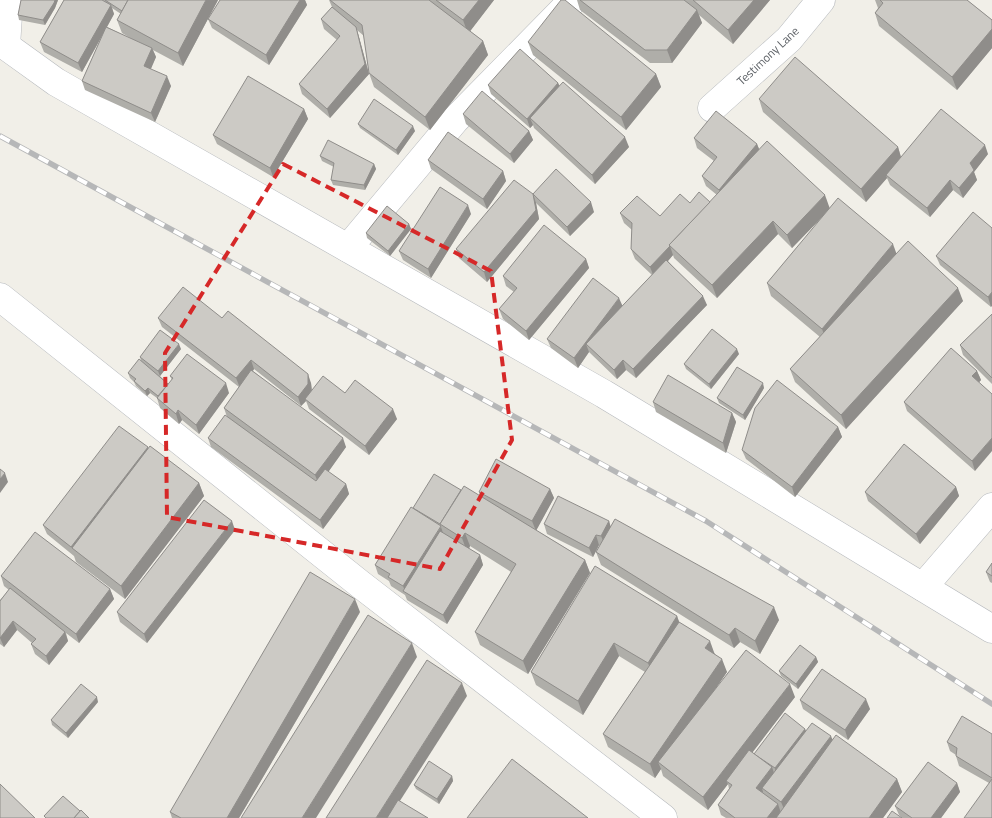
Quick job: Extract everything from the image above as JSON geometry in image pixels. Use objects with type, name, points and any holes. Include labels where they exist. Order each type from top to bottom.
[{"type":"street","points":[[9,0],[3,45],[56,82],[604,394],[992,629]]},
{"type":"street","points":[[348,248],[455,120],[573,0]]},
{"type":"street","name":"Testimony Lane","points":[[712,108],[789,40],[821,0]]},
{"type":"street","points":[[0,297],[360,584],[663,818]]},
{"type":"street","points":[[923,587],[992,507]]},
{"type":"highlighted area","points":[[283,164],[491,271],[512,440],[440,569],[167,517],[165,353]]},
{"type":"building","points":[[21,0],[55,0],[43,20],[18,15]]},
{"type":"building","points":[[64,0],[102,0],[111,5],[78,63],[40,42]]},
{"type":"building","points":[[105,0],[128,0],[122,11]]},
{"type":"building","points":[[128,0],[206,0],[178,53],[117,20]]},
{"type":"building","points":[[220,0],[300,0],[266,55],[208,19]]},
{"type":"building","points":[[330,0],[429,0],[483,41],[425,117],[369,73],[362,25]]},
{"type":"building","points":[[436,0],[479,0],[463,20]]},
{"type":"building","points":[[561,0],[565,0],[656,74],[621,117],[528,42]]},
{"type":"building","points":[[580,0],[684,0],[697,10],[667,50],[645,50]]},
{"type":"building","points":[[693,0],[754,0],[728,30]]},
{"type":"building","points":[[880,0],[967,0],[992,20],[992,29],[952,77],[875,13],[883,3]]},
{"type":"building","points":[[332,7],[356,27],[365,64],[327,109],[299,84],[340,36],[321,19]]},
{"type":"building","points":[[106,27],[152,48],[144,66],[167,76],[151,113],[82,81]]},
{"type":"building","points":[[520,49],[558,83],[527,119],[488,85]]},
{"type":"building","points":[[795,57],[898,147],[861,189],[759,99]]},
{"type":"building","points":[[248,76],[304,109],[270,168],[213,135]]},
{"type":"building","points":[[563,82],[625,137],[592,175],[530,118]]},
{"type":"building","points":[[482,91],[529,131],[510,154],[463,114]]},
{"type":"building","points":[[374,99],[413,126],[396,150],[358,124]]},
{"type":"building","points":[[941,109],[985,145],[970,163],[974,170],[959,188],[950,180],[927,208],[886,175]]},
{"type":"building","points":[[716,111],[757,144],[719,190],[702,176],[717,157],[694,138]]},
{"type":"building","points":[[448,132],[503,171],[483,199],[428,160]]},
{"type":"building","points":[[328,140],[374,164],[364,185],[331,180],[334,163],[320,156]]},
{"type":"building","points":[[767,141],[825,195],[787,235],[773,221],[712,285],[669,245]]},
{"type":"building","points":[[556,169],[591,202],[567,227],[533,194]]},
{"type":"building","points":[[514,180],[533,194],[536,210],[484,272],[456,249]]},
{"type":"building","points":[[440,187],[468,205],[428,269],[399,251]]},
{"type":"building","points":[[699,192],[710,202],[650,267],[631,249],[632,223],[620,213],[637,196],[660,216],[680,194],[690,203]]},
{"type":"building","points":[[838,198],[893,244],[822,329],[767,283]]},
{"type":"building","points":[[387,206],[409,224],[388,251],[366,233]]},
{"type":"building","points":[[973,212],[992,228],[992,292],[988,297],[936,256]]},
{"type":"building","points":[[544,225],[586,259],[526,331],[499,309],[517,288],[503,276]]},
{"type":"building","points":[[908,241],[958,288],[841,415],[790,369]]},
{"type":"building","points":[[666,260],[703,296],[633,369],[623,360],[614,370],[586,344]]},
{"type":"building","points":[[593,278],[619,298],[574,358],[547,339]]},
{"type":"building","points":[[183,287],[222,318],[228,311],[308,374],[308,384],[298,397],[251,360],[236,378],[158,318]]},
{"type":"building","points":[[992,314],[992,378],[960,345]]},
{"type":"building","points":[[712,329],[737,349],[709,384],[684,364]]},
{"type":"building","points":[[160,330],[179,344],[158,371],[140,357]]},
{"type":"building","points":[[951,348],[977,371],[972,376],[992,394],[992,438],[972,461],[904,402]]},
{"type":"building","points":[[187,354],[226,383],[196,425],[178,410],[176,414],[157,398],[173,378],[170,376]]},
{"type":"building","points":[[139,359],[168,384],[158,396],[148,388],[145,391],[134,381],[136,379],[128,373]]},
{"type":"building","points":[[737,367],[763,383],[743,415],[717,398]]},
{"type":"building","points":[[251,370],[343,438],[315,475],[224,408]]},
{"type":"building","points":[[668,375],[732,413],[723,443],[653,402]]},
{"type":"building","points":[[323,376],[345,393],[355,380],[393,409],[365,446],[305,399]]},
{"type":"building","points":[[777,380],[838,427],[792,487],[742,450],[755,408]]},
{"type":"building","points":[[225,415],[316,481],[325,469],[346,484],[320,520],[208,438]]},
{"type":"building","points":[[119,426],[148,447],[71,547],[43,525]]},
{"type":"building","points":[[904,444],[956,487],[916,534],[865,492]]},
{"type":"building","points":[[150,446],[199,483],[121,586],[72,548]]},
{"type":"building","points":[[496,459],[550,489],[532,521],[479,492]]},
{"type":"building","points":[[0,469],[5,473],[0,479]]},
{"type":"building","points":[[434,474],[461,490],[440,524],[413,508]]},
{"type":"building","points":[[464,486],[585,560],[523,661],[475,632],[516,564],[465,533],[462,538],[440,524]]},
{"type":"building","points":[[558,496],[609,521],[601,536],[596,535],[589,548],[544,524]]},
{"type":"building","points":[[204,500],[232,521],[144,634],[117,612]]},
{"type":"building","points":[[411,507],[441,526],[403,586],[388,577],[390,574],[375,565]]},
{"type":"building","points":[[615,519],[774,607],[755,641],[735,628],[729,635],[596,552]]},
{"type":"building","points":[[440,531],[480,555],[443,615],[403,591]]},
{"type":"building","points":[[35,532],[110,589],[76,634],[1,576]]},
{"type":"building","points":[[992,563],[992,576],[986,572]]},
{"type":"building","points":[[595,566],[677,616],[648,663],[614,643],[578,701],[531,672]]},
{"type":"building","points":[[310,572],[355,599],[227,818],[181,818],[170,812]]},
{"type":"building","points":[[10,588],[65,632],[46,656],[31,644],[36,639],[13,621],[0,638],[0,601]]},
{"type":"building","points":[[368,615],[412,643],[302,818],[241,818]]},
{"type":"building","points":[[679,622],[710,641],[705,648],[722,659],[650,764],[603,734]]},
{"type":"building","points":[[800,645],[816,657],[796,684],[779,671]]},
{"type":"building","points":[[746,650],[790,684],[703,797],[658,762]]},
{"type":"building","points":[[427,660],[462,683],[376,818],[326,818]]},
{"type":"building","points":[[822,669],[866,699],[845,730],[800,700]]},
{"type":"building","points":[[81,684],[97,697],[66,733],[51,720]]},
{"type":"building","points":[[785,713],[805,729],[775,768],[754,754]]},
{"type":"building","points":[[962,716],[992,734],[992,778],[956,756],[957,748],[947,742]]},
{"type":"building","points":[[812,723],[831,736],[781,802],[762,788]]},
{"type":"building","points":[[836,735],[897,779],[869,818],[776,818]]},
{"type":"building","points":[[749,750],[772,767],[756,788],[778,804],[767,818],[735,818],[718,805],[732,785],[726,781]]},
{"type":"building","points":[[512,759],[588,818],[467,818]]},
{"type":"building","points":[[429,761],[452,776],[437,799],[414,785]]},
{"type":"building","points":[[928,762],[957,783],[931,818],[912,818],[895,806]]},
{"type":"building","points":[[992,779],[992,818],[964,818]]},
{"type":"building","points":[[0,784],[35,818],[0,818]]},
{"type":"building","points":[[63,796],[80,811],[74,818],[46,818],[44,816]]},
{"type":"building","points":[[398,800],[428,818],[387,818]]},
{"type":"building","points":[[81,810],[89,818],[74,818]]},
{"type":"building","points":[[892,811],[902,818],[887,818]]},
{"type":"railway","points":[[0,136],[706,521],[992,704]]}]
